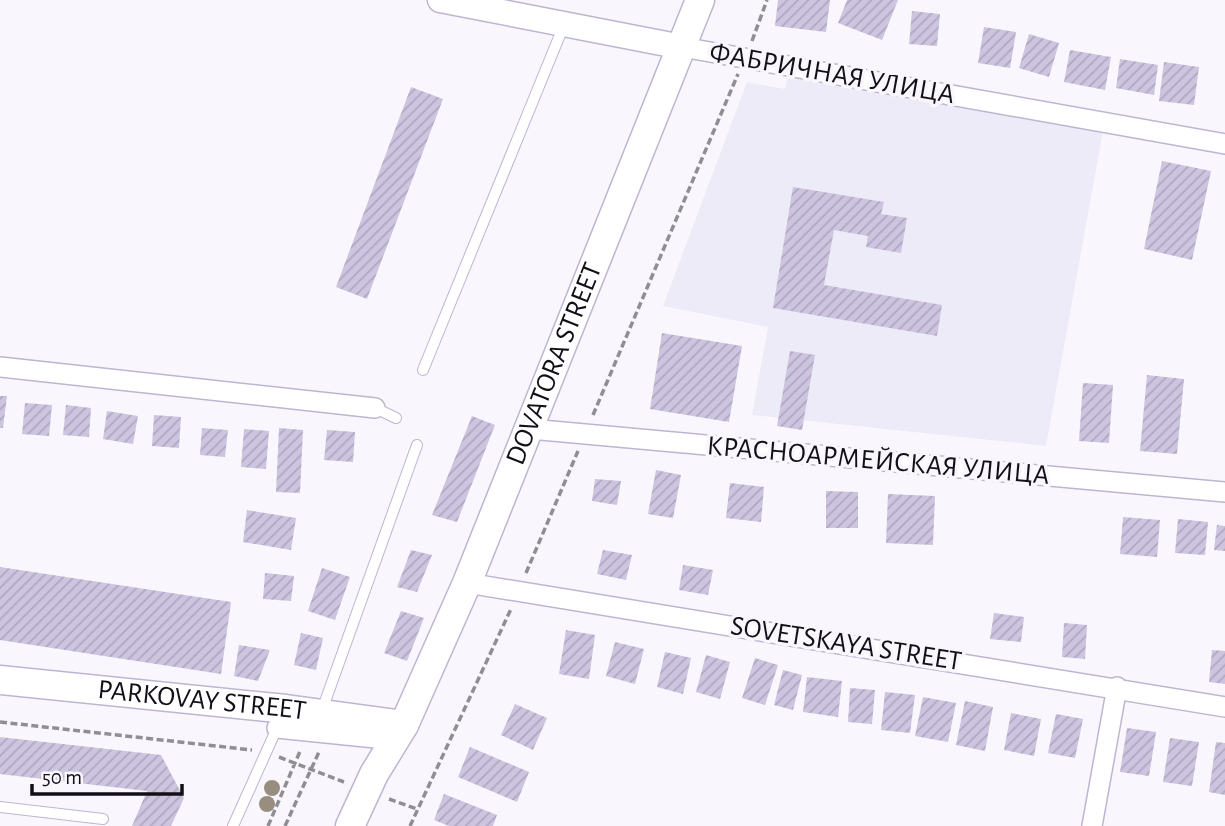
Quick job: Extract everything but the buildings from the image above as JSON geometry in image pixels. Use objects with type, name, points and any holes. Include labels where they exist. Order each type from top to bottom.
[{"type":"main road","name":"DOVATORA STREET","points":[[350,826],[375,793],[467,583],[700,0]]},
{"type":"main road","name":"PARKOVAY STREET","points":[[0,680],[313,724],[400,733]]},
{"type":"main road","name":"DOVATORA STREET","points":[[371,826],[375,793]]},
{"type":"street","name":"ФАБРИЧНАЯ УЛИЦА","points":[[440,0],[681,47],[1225,144]]},
{"type":"street","points":[[0,367],[375,408]]},
{"type":"street","name":"КРАСНОАРМЕЙСКАЯ УЛИЦА","points":[[530,429],[1225,492]]},
{"type":"street","name":"SOVETSKAYA STREET","points":[[467,583],[1225,707]]},
{"type":"street","points":[[1092,826],[1117,688]]},
{"type":"street","points":[[277,728],[313,724]]},
{"type":"lane","points":[[423,370],[565,24]]},
{"type":"lane","points":[[375,408],[396,418]]},
{"type":"lane","points":[[313,724],[417,445]]},
{"type":"lane","points":[[233,826],[277,728]]},
{"type":"lane","points":[[0,807],[103,819]]},
{"type":"path","points":[[410,826],[519,592],[745,58],[767,0]]},
{"type":"path","points":[[0,722],[267,752],[417,809]]},
{"type":"path","points":[[268,826],[313,724]]},
{"type":"path","points":[[285,826],[320,750]]},
{"type":"shaded area","points":[[789,73],[1103,131],[1046,446],[752,415],[768,327],[663,306],[747,82],[785,89]]}]
